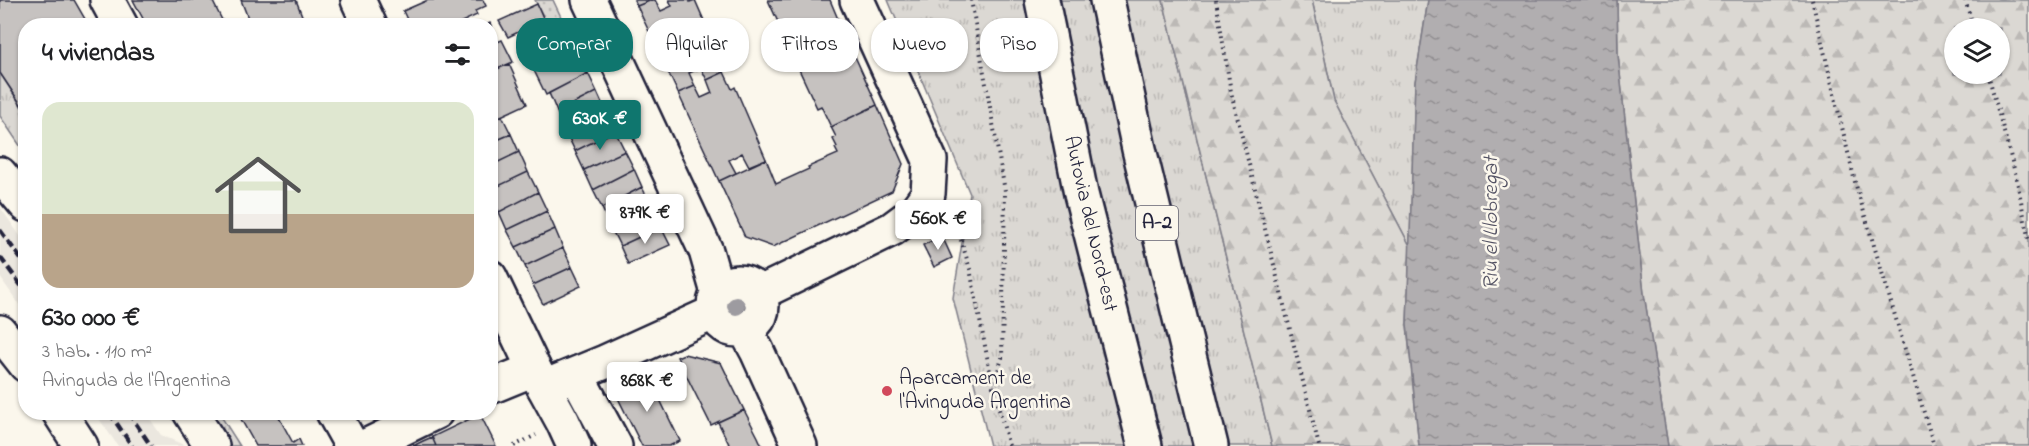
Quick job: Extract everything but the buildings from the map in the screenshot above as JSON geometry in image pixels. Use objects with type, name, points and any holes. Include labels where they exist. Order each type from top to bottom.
[{"type":"main road","points":[[107,0],[117,18]]},
{"type":"main road","points":[[358,0],[366,18]]},
{"type":"main road","points":[[498,386],[576,374],[717,303],[730,284],[738,282],[746,284],[758,294],[762,308],[757,321],[745,329],[738,330],[719,322],[717,303],[706,251],[589,0]]},
{"type":"main road","points":[[758,294],[892,229],[915,212],[939,199],[930,160],[857,0]]},
{"type":"main road","name":"Autovia del Nord-est","points":[[1042,0],[1081,195],[1145,446]]},
{"type":"main road","name":"A-2","points":[[1107,0],[1139,149],[1211,446]]},
{"type":"main road","points":[[0,174],[18,195]]},
{"type":"main road","points":[[498,293],[574,446]]},
{"type":"main road","points":[[745,329],[800,446]]},
{"type":"main road","points":[[0,332],[18,355]]},
{"type":"main road","points":[[576,374],[615,446]]},
{"type":"main road","points":[[64,420],[81,446]]},
{"type":"main road","points":[[194,420],[212,446]]},
{"type":"main road","points":[[337,420],[352,446]]},
{"type":"main road","points":[[366,446],[420,420]]},
{"type":"path","points":[[971,0],[1005,191],[1002,358],[993,387]]},
{"type":"path","points":[[1215,0],[1231,92],[1319,446]]},
{"type":"path","points":[[1812,0],[1856,182],[1934,446]]},
{"type":"path","points":[[1965,0],[1971,18]]},
{"type":"path","points":[[1991,84],[2016,176],[2029,241]]},
{"type":"path","points":[[939,199],[970,268],[993,387],[1009,446]]},
{"type":"path","points":[[514,446],[542,432]]},
{"type":"path","points":[[525,441],[528,446]]},
{"type":"shaded area","points":[[0,207],[18,233],[18,303],[0,277]]},
{"type":"shaded area","points":[[100,420],[151,420],[161,435],[186,446],[118,446]]},
{"type":"green space","points":[[535,0],[553,0],[562,18],[544,18]]},
{"type":"green space","points":[[888,0],[1163,0],[1272,446],[990,446],[953,298],[970,194],[918,72],[968,72],[968,18],[896,18]]},
{"type":"green space","points":[[1163,0],[1312,0],[1334,101],[1410,246],[1407,324],[1419,446],[1272,446]]},
{"type":"green space","points":[[1312,0],[1428,0],[1415,82],[1410,246],[1334,101]]},
{"type":"green space","points":[[1617,0],[2029,0],[2029,446],[1668,446],[1644,294],[1618,55]]},
{"type":"green space","points":[[0,73],[18,101],[18,143],[0,116]]},
{"type":"green space","points":[[206,420],[223,420],[240,446],[223,446]]},
{"type":"water","name":"Riu el Llobregat","points":[[1428,0],[1617,0],[1618,55],[1644,294],[1668,446],[1419,446],[1407,324],[1415,82]]},
{"type":"railway","points":[[0,230],[18,255]]},
{"type":"railway","points":[[0,257],[18,281]]},
{"type":"railway","points":[[114,420],[132,446]]},
{"type":"railway","points":[[133,420],[151,446]]},
{"type":"place","name":"Aparcament de l'Avinguda Argentina","points":[[887,391]]}]
